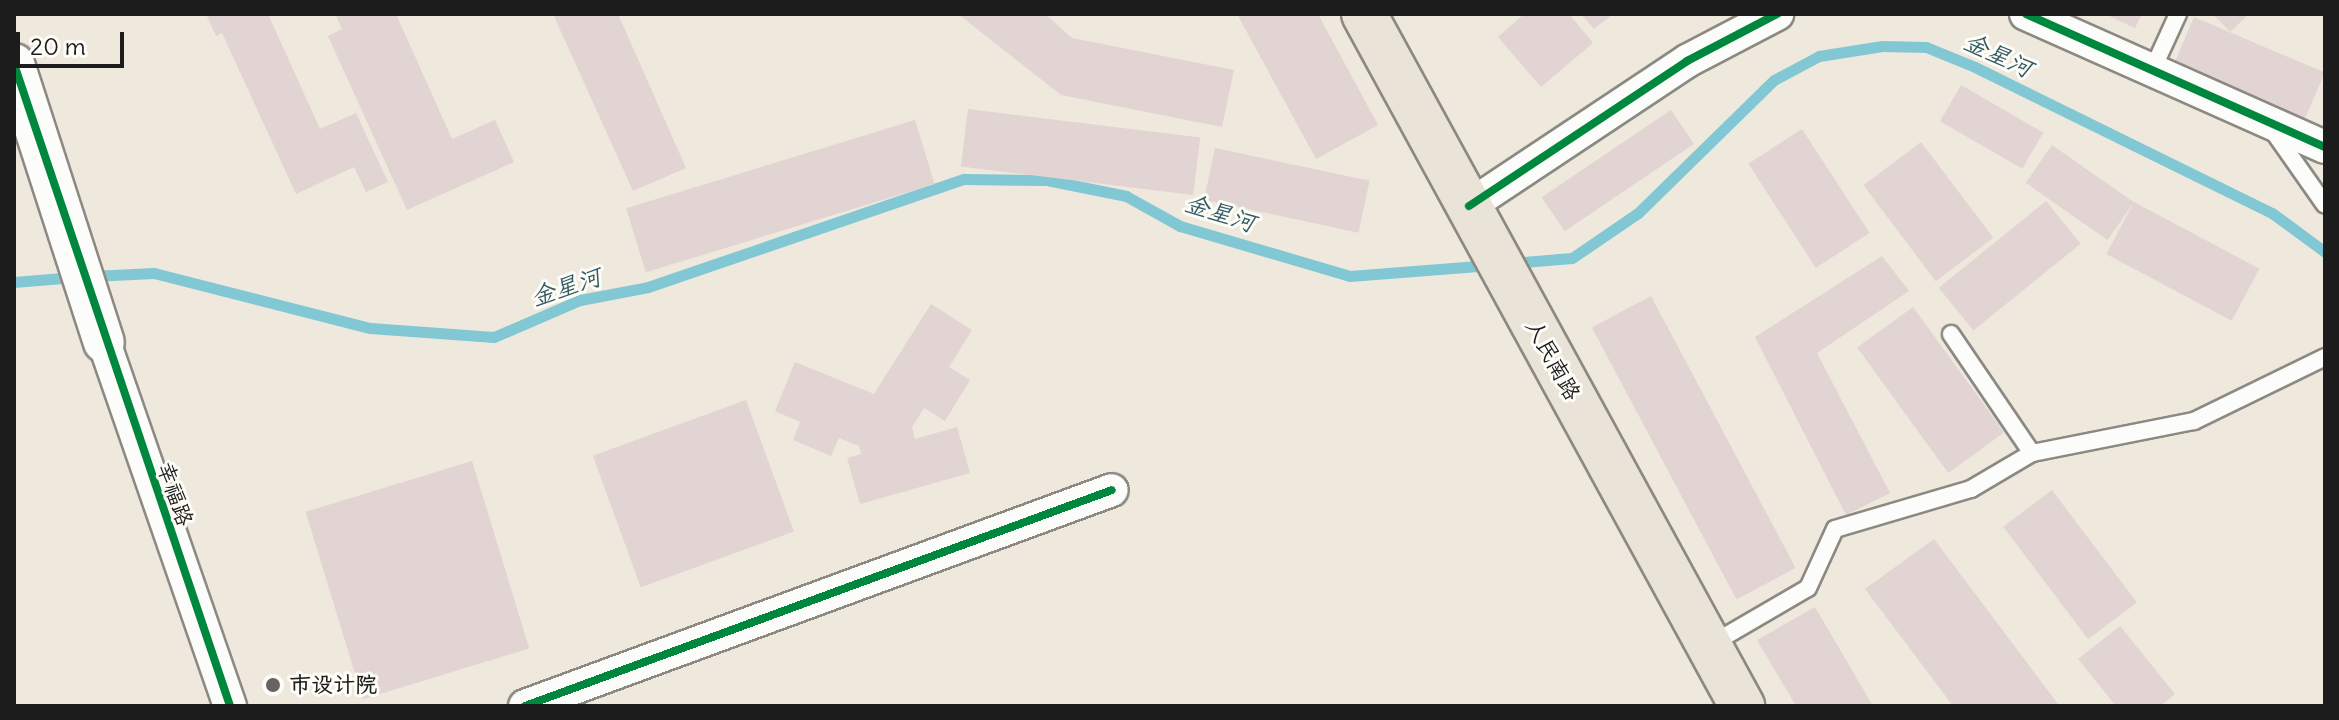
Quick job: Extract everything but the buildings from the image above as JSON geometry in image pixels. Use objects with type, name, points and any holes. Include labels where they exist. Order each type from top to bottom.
[{"type":"main road","name":"人民南路","points":[[1364,14],[1709,645],[1734,704]]},
{"type":"street","points":[[1469,206],[1687,61],[1777,14]]},
{"type":"street","points":[[2026,14],[2150,74],[2270,127],[2325,147]]},
{"type":"street","name":"幸福路","points":[[14,64],[104,342],[230,706]]},
{"type":"street","points":[[525,706],[1112,490]]},
{"type":"lane","points":[[2150,74],[2178,14]]},
{"type":"lane","points":[[2270,127],[2325,205]]},
{"type":"lane","points":[[1951,334],[2032,453]]},
{"type":"lane","points":[[1709,645],[1808,588],[1835,529],[1971,489],[2032,453],[2194,421],[2325,357]]},
{"type":"waterway","name":"金星河","points":[[1512,263],[1572,258],[1638,213],[1774,80],[1819,56],[1882,46],[1926,47],[1975,67],[2272,213],[2325,252]]},
{"type":"waterway","name":"金星河","points":[[92,276],[154,273],[370,328],[494,337],[580,300],[648,287],[964,179],[1047,180],[1126,196],[1180,226],[1350,276],[1491,265]]},
{"type":"waterway","name":"金星河","points":[[14,282],[75,277]]},
{"type":"cycle path","points":[[1469,206],[1687,61],[1777,14]]},
{"type":"cycle path","points":[[2026,14],[2325,147]]},
{"type":"cycle path","points":[[14,64],[230,706]]},
{"type":"cycle path","points":[[525,706],[1112,490]]},
{"type":"place","name":"市设计院","points":[[273,685]]}]
